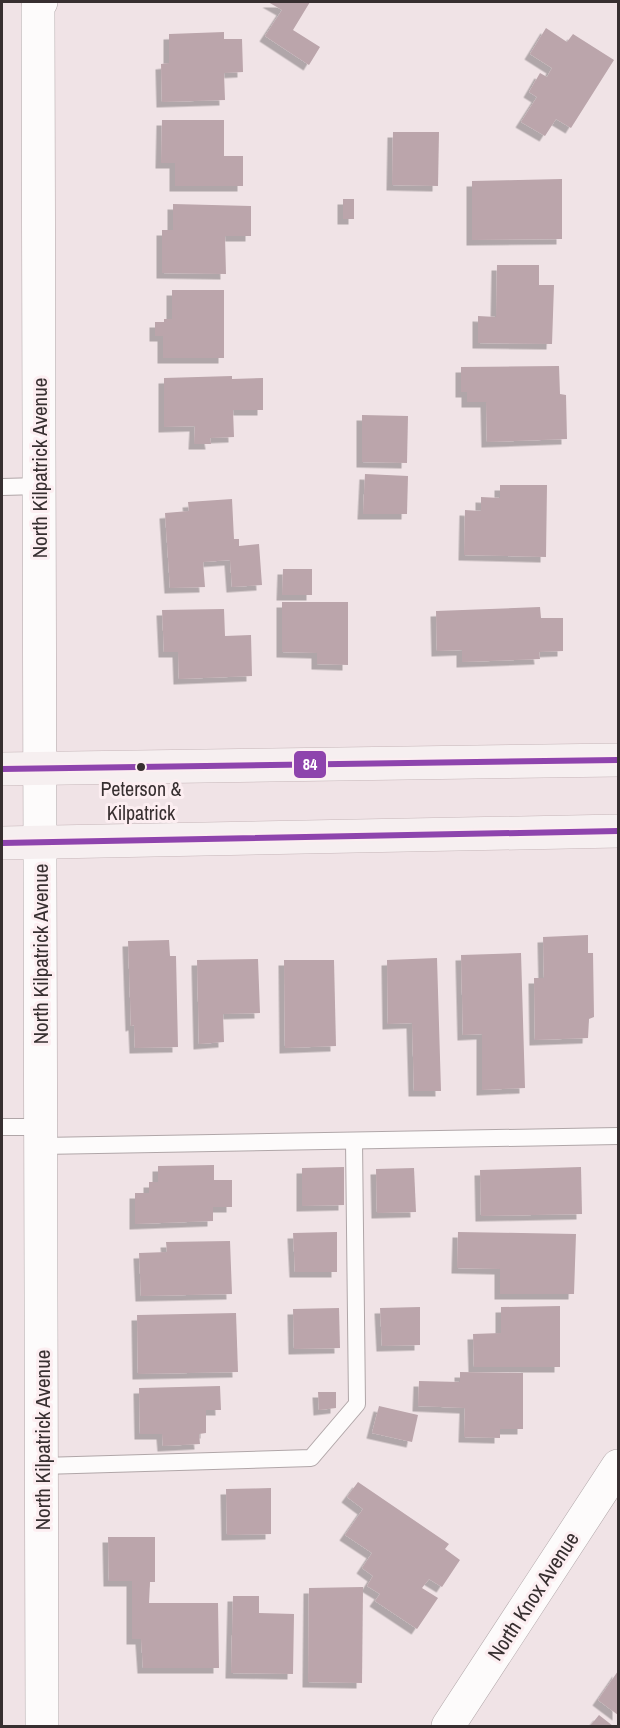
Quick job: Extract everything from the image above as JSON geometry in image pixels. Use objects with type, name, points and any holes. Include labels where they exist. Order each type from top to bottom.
[{"type":"main road","points":[[2,769],[618,760]]},
{"type":"main road","points":[[2,843],[618,831]]},
{"type":"street","name":"North Kilpatrick Avenue","points":[[41,2],[38,7],[42,1726]]},
{"type":"street","name":"North Knox Avenue","points":[[448,1726],[618,1466]]},
{"type":"lane","points":[[2,487],[39,486]]},
{"type":"lane","points":[[2,1127],[41,1137],[354,1141],[618,1137]]},
{"type":"lane","points":[[42,1466],[311,1458],[357,1404],[354,1141]]},
{"type":"building","points":[[268,2],[310,2],[293,30],[320,47],[309,65],[265,36],[282,10]]},
{"type":"building","points":[[546,28],[567,42],[573,34],[614,60],[571,128],[556,119],[545,136],[521,122],[537,97],[529,92],[540,73],[547,77],[552,68],[530,54]]},
{"type":"building","points":[[224,32],[224,39],[242,39],[243,72],[224,73],[225,100],[162,102],[161,64],[169,63],[169,34]]},
{"type":"building","points":[[162,120],[224,120],[224,156],[243,156],[243,186],[175,186],[175,163],[161,163]]},
{"type":"building","points":[[393,132],[439,132],[438,186],[392,185]]},
{"type":"building","points":[[562,179],[562,239],[472,240],[472,181]]},
{"type":"building","points":[[343,199],[354,199],[354,219],[343,219]]},
{"type":"building","points":[[173,204],[251,206],[251,236],[225,236],[226,274],[162,273],[162,230],[173,230]]},
{"type":"building","points":[[497,265],[539,265],[539,285],[554,285],[552,344],[478,343],[478,316],[496,317]]},
{"type":"building","points":[[172,290],[224,290],[224,358],[163,358],[163,336],[155,336],[155,322],[172,319]]},
{"type":"building","points":[[559,366],[560,394],[566,395],[567,439],[487,442],[486,402],[467,402],[467,392],[461,392],[461,367]]},
{"type":"building","points":[[232,376],[232,379],[263,378],[263,410],[233,410],[234,437],[210,438],[211,444],[194,444],[195,426],[164,427],[164,378]]},
{"type":"building","points":[[362,415],[408,416],[407,463],[362,462]]},
{"type":"building","points":[[365,474],[408,476],[407,514],[363,514]]},
{"type":"building","points":[[500,485],[547,485],[546,557],[464,555],[465,510],[481,511],[481,497],[500,498]]},
{"type":"building","points":[[232,499],[234,539],[239,539],[239,546],[259,544],[262,585],[232,587],[230,560],[203,562],[205,587],[170,588],[165,513],[189,511],[188,502]]},
{"type":"building","points":[[283,569],[312,569],[312,595],[282,595]]},
{"type":"building","points":[[282,602],[348,602],[348,665],[317,664],[317,653],[282,652]]},
{"type":"building","points":[[540,607],[541,618],[563,618],[563,651],[539,652],[540,659],[462,662],[462,650],[437,651],[436,611]]},
{"type":"building","points":[[224,609],[225,636],[251,635],[252,676],[179,679],[178,652],[164,652],[162,610]]},
{"type":"building","points":[[588,935],[588,953],[593,953],[594,1017],[589,1019],[588,1038],[535,1040],[534,978],[544,978],[543,937]]},
{"type":"building","points":[[169,940],[170,956],[176,956],[178,1047],[135,1048],[134,1025],[131,1026],[128,941]]},
{"type":"building","points":[[521,953],[525,1088],[482,1090],[482,1034],[463,1035],[461,955]]},
{"type":"building","points":[[437,958],[441,1091],[414,1091],[412,1023],[388,1024],[387,960]]},
{"type":"building","points":[[258,959],[260,1013],[223,1014],[224,1042],[199,1044],[197,960]]},
{"type":"building","points":[[284,960],[334,960],[336,1046],[285,1048]]},
{"type":"building","points":[[214,1165],[214,1180],[232,1180],[232,1207],[213,1207],[213,1221],[135,1224],[135,1193],[149,1193],[149,1182],[158,1182],[158,1166]]},
{"type":"building","points":[[344,1167],[344,1205],[302,1206],[302,1168]]},
{"type":"building","points":[[581,1167],[582,1214],[481,1216],[480,1170]]},
{"type":"building","points":[[414,1168],[416,1212],[377,1213],[376,1169]]},
{"type":"building","points":[[337,1232],[337,1272],[295,1272],[293,1233]]},
{"type":"building","points":[[458,1232],[576,1234],[574,1294],[500,1294],[500,1269],[457,1268]]},
{"type":"building","points":[[230,1241],[232,1294],[141,1296],[139,1253],[167,1252],[166,1242]]},
{"type":"building","points":[[560,1306],[560,1367],[474,1367],[473,1334],[501,1333],[501,1307]]},
{"type":"building","points":[[420,1307],[420,1345],[382,1346],[380,1308]]},
{"type":"building","points":[[339,1308],[340,1348],[294,1349],[293,1309]]},
{"type":"building","points":[[236,1313],[238,1372],[138,1374],[137,1315]]},
{"type":"building","points":[[460,1372],[523,1373],[523,1429],[500,1429],[500,1438],[464,1437],[465,1408],[418,1406],[419,1381],[460,1382]]},
{"type":"building","points":[[220,1386],[221,1410],[206,1410],[206,1433],[199,1434],[200,1444],[163,1446],[162,1434],[140,1434],[139,1388]]},
{"type":"building","points":[[318,1392],[336,1392],[336,1408],[319,1410]]},
{"type":"building","points":[[379,1406],[418,1415],[412,1442],[372,1433]]},
{"type":"building","points":[[358,1482],[449,1544],[445,1549],[460,1560],[442,1587],[429,1579],[422,1588],[438,1598],[417,1629],[375,1601],[380,1594],[367,1586],[373,1576],[362,1568],[372,1553],[345,1535],[363,1509],[347,1497]]},
{"type":"building","points":[[271,1488],[271,1534],[227,1535],[226,1489]]},
{"type":"building","points":[[108,1537],[155,1537],[155,1582],[150,1582],[149,1603],[218,1603],[219,1668],[143,1668],[141,1639],[132,1639],[132,1581],[109,1581]]},
{"type":"building","points":[[363,1587],[362,1683],[308,1682],[309,1588]]},
{"type":"building","points":[[233,1596],[259,1596],[259,1613],[294,1614],[293,1674],[231,1673]]},
{"type":"building","points":[[618,1671],[618,1715],[598,1700]]},
{"type":"building","points":[[599,1715],[613,1726],[590,1726]]},
{"type":"transit line","name":"84","points":[[2,769],[618,760]]},
{"type":"transit line","name":"84","points":[[2,843],[618,831]]},
{"type":"place","name":"Peterson & Kilpatrick","points":[[141,767]]}]
